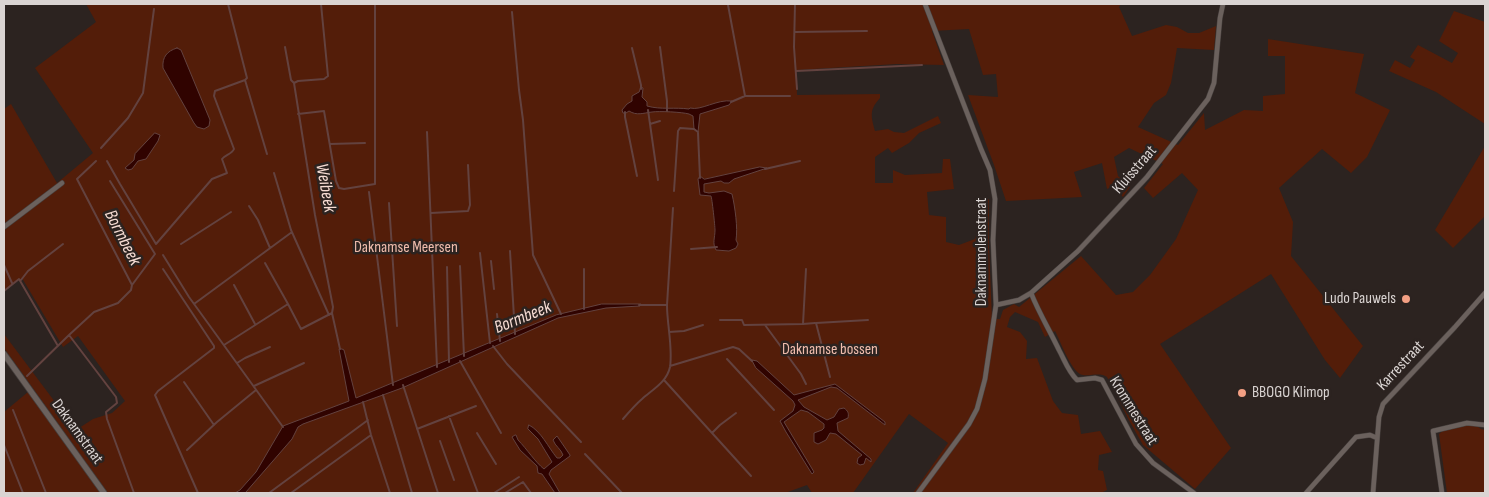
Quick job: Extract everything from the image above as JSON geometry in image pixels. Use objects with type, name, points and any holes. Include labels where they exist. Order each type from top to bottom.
[{"type":"street","name":"Daknammolenstraat","points":[[918,493],[969,424],[977,409],[985,379],[996,305],[993,233],[994,185],[990,170],[925,4]]},
{"type":"street","name":"Kluisstraat","points":[[996,305],[1019,300],[1031,294],[1078,251],[1147,177],[1208,99],[1214,83],[1223,4]]},
{"type":"street","points":[[4,227],[62,183]]},
{"type":"street","name":"Karrestraat","points":[[1373,493],[1379,417],[1384,404],[1485,293]]},
{"type":"street","name":"Krommestraat","points":[[1031,294],[1037,310],[1070,374],[1077,380],[1095,378],[1102,380],[1136,444],[1153,463],[1194,493]]},
{"type":"street","name":"Daknamstraat","points":[[4,354],[104,493]]},
{"type":"street","points":[[1442,493],[1434,431],[1467,423],[1485,425]]},
{"type":"street","points":[[1306,493],[1356,437],[1362,435],[1377,438]]},
{"type":"green space","points":[[86,4],[1121,4],[1119,7],[1132,36],[1166,25],[1177,27],[1188,33],[1199,33],[1216,26],[1214,50],[1177,48],[1171,83],[1166,95],[1154,103],[1138,127],[1178,145],[1204,113],[1205,130],[1244,110],[1263,111],[1263,96],[1285,94],[1285,56],[1268,56],[1268,39],[1364,54],[1355,93],[1390,110],[1367,157],[1351,173],[1322,149],[1279,188],[1293,222],[1291,256],[1363,346],[1340,378],[1325,360],[1271,274],[1160,344],[1231,448],[1195,489],[1143,445],[1107,377],[1079,373],[1067,357],[1055,331],[1045,337],[1038,322],[1015,312],[1010,317],[1007,327],[1020,332],[1027,341],[1026,359],[1037,358],[1053,401],[1062,413],[1078,415],[1081,434],[1100,431],[1112,452],[1099,455],[1098,470],[1103,471],[1107,490],[1101,493],[913,493],[948,443],[909,414],[853,493],[812,493],[807,485],[785,493],[108,493],[4,348],[4,334],[76,430],[93,419],[112,413],[125,401],[78,336],[63,347],[22,278],[4,290],[4,228],[6,224],[4,220],[4,109],[11,104],[57,183],[93,153],[35,68],[96,22]],"holes":[[[969,29],[983,75],[996,74],[998,97],[968,95],[1006,201],[1082,197],[1074,172],[1102,163],[1107,189],[1113,186],[1123,197],[1130,187],[1118,176],[1114,157],[1129,148],[1163,164],[1144,188],[1153,198],[1182,173],[1198,190],[1176,239],[1150,275],[1133,292],[1116,295],[1081,256],[1019,307],[1014,304],[1003,310],[1000,319],[992,319],[989,199],[978,200],[978,229],[975,239],[959,245],[946,242],[946,217],[929,215],[927,192],[954,189],[950,159],[943,159],[942,173],[905,175],[893,170],[893,183],[875,183],[875,157],[888,148],[892,153],[909,143],[919,133],[941,123],[938,116],[904,133],[888,129],[875,131],[872,113],[874,106],[880,98],[880,94],[797,95],[796,70],[897,64],[944,65],[932,31]]]},
{"type":"green space","points":[[1454,11],[1485,22],[1485,124],[1436,92],[1389,71],[1395,60],[1410,68],[1415,60],[1410,57],[1418,45],[1452,63],[1458,53],[1439,41]]},
{"type":"green space","points":[[1485,146],[1485,216],[1453,248],[1435,230]]},
{"type":"green space","points":[[28,392],[102,493],[4,493],[4,412]]},
{"type":"green space","points":[[1469,425],[1485,430],[1485,493],[1447,493],[1439,434],[1445,429]]},
{"type":"shaded area","points":[[177,48],[181,50],[210,120],[209,126],[204,129],[197,127],[194,123],[163,68],[163,61],[166,55]]},
{"type":"shaded area","points":[[641,87],[643,88],[642,97],[647,102],[647,106],[652,107],[689,109],[732,101],[729,105],[700,114],[698,132],[694,129],[693,116],[689,114],[660,112],[637,114],[629,111],[623,113],[622,110],[632,101],[632,96],[639,92]]},
{"type":"shaded area","points":[[155,133],[160,135],[158,141],[146,159],[138,161],[132,169],[128,170],[125,168],[134,160],[135,154]]},
{"type":"shaded area","points":[[760,167],[767,168],[734,179],[729,183],[721,181],[704,184],[704,192],[724,191],[732,194],[734,205],[736,240],[738,244],[736,248],[729,251],[716,250],[711,196],[700,195],[698,179],[700,176],[704,179]]},
{"type":"shaded area","points":[[602,304],[641,304],[640,306],[606,308],[558,318],[402,388],[303,424],[298,427],[292,439],[246,492],[235,493],[256,472],[283,426],[349,401],[339,349],[344,350],[356,398],[556,315]]},
{"type":"shaded area","points":[[752,360],[757,361],[794,395],[835,384],[885,422],[885,425],[837,388],[831,387],[798,400],[804,407],[827,420],[834,417],[839,409],[844,408],[848,413],[848,418],[837,423],[838,431],[871,459],[871,462],[866,458],[864,464],[860,465],[857,463],[858,458],[862,455],[836,434],[830,433],[826,440],[818,444],[814,442],[814,433],[822,430],[824,424],[808,412],[801,410],[784,422],[814,472],[812,474],[780,421],[793,411],[795,405],[793,401],[756,368]]},
{"type":"shaded area","points":[[529,425],[541,435],[557,458],[563,455],[553,440],[557,436],[570,455],[551,470],[549,474],[560,493],[555,493],[542,474],[538,473],[537,466],[520,450],[512,437],[516,435],[518,440],[544,469],[552,462],[538,439],[528,429]]},
{"type":"waterway","points":[[107,161],[156,244],[212,179],[227,173],[222,159],[234,149],[214,96],[215,91],[247,78],[228,4]]},
{"type":"waterway","name":"Weibeek","points":[[321,4],[328,76],[324,79],[294,83],[315,215],[340,349]]},
{"type":"waterway","points":[[795,4],[794,47],[797,89]]},
{"type":"waterway","points":[[298,114],[324,111],[336,181],[339,188],[344,189],[375,184],[375,5]]},
{"type":"waterway","points":[[728,5],[745,96]]},
{"type":"waterway","points":[[101,148],[128,118],[143,93],[154,9]]},
{"type":"waterway","points":[[512,12],[523,120],[533,255],[561,314]]},
{"type":"waterway","points":[[795,32],[867,31]]},
{"type":"waterway","points":[[285,47],[291,80],[294,83]]},
{"type":"waterway","points":[[660,47],[667,111]]},
{"type":"waterway","points":[[632,48],[641,89]]},
{"type":"waterway","points":[[796,71],[922,65]]},
{"type":"waterway","points":[[245,80],[267,154]]},
{"type":"waterway","points":[[731,102],[745,96],[790,96]]},
{"type":"waterway","points":[[648,110],[658,180]]},
{"type":"waterway","points":[[625,112],[637,176]]},
{"type":"waterway","points":[[650,124],[660,121]]},
{"type":"waterway","name":"Bormbeek","points":[[674,191],[678,131],[680,128],[694,129],[698,132]]},
{"type":"waterway","points":[[427,132],[437,367]]},
{"type":"waterway","points":[[698,133],[700,178]]},
{"type":"waterway","points":[[330,144],[365,143]]},
{"type":"waterway","name":"Bormbeek","points":[[69,335],[94,312],[118,303],[131,290],[132,285],[77,179],[96,161]]},
{"type":"waterway","points":[[765,169],[800,161]]},
{"type":"waterway","points":[[431,213],[468,211],[470,205],[468,165]]},
{"type":"waterway","points":[[274,173],[291,230],[329,315]]},
{"type":"waterway","points":[[110,181],[155,254],[132,285]]},
{"type":"waterway","points":[[369,192],[393,385]]},
{"type":"waterway","points":[[389,203],[397,326]]},
{"type":"waterway","points":[[249,206],[258,220],[270,248]]},
{"type":"waterway","name":"Bormbeek","points":[[639,305],[667,305],[673,208]]},
{"type":"waterway","points":[[181,244],[231,212]]},
{"type":"waterway","points":[[194,304],[292,232]]},
{"type":"waterway","points":[[21,280],[28,271],[63,244]]},
{"type":"waterway","points":[[691,249],[717,247]]},
{"type":"waterway","points":[[510,251],[515,334]]},
{"type":"waterway","points":[[480,253],[490,343]]},
{"type":"waterway","points":[[163,255],[189,297],[283,427]]},
{"type":"waterway","points":[[491,261],[494,289]]},
{"type":"waterway","points":[[265,263],[288,304]]},
{"type":"waterway","points":[[4,265],[12,283]]},
{"type":"waterway","points":[[460,266],[464,356]]},
{"type":"waterway","points":[[447,267],[449,362]]},
{"type":"waterway","points":[[163,269],[214,346],[214,348],[155,395],[198,493]]},
{"type":"waterway","points":[[584,269],[584,309]]},
{"type":"waterway","points":[[806,269],[803,324],[815,323]]},
{"type":"waterway","points":[[4,291],[19,279],[58,346]]},
{"type":"waterway","points":[[234,285],[255,324]]},
{"type":"waterway","points":[[224,345],[288,304],[301,329],[332,313]]},
{"type":"waterway","points":[[623,419],[659,385],[666,377],[670,367],[671,352],[667,305]]},
{"type":"waterway","points":[[497,314],[500,341]]},
{"type":"waterway","points":[[720,320],[742,320],[744,325],[803,324]]},
{"type":"waterway","points":[[830,377],[816,323],[868,320]]},
{"type":"waterway","points":[[669,332],[684,331],[703,325]]},
{"type":"waterway","points":[[765,325],[801,374],[806,384]]},
{"type":"waterway","name":"Bormbeek","points":[[27,376],[69,335],[116,397],[117,403],[106,412],[107,419],[134,493]]},
{"type":"waterway","points":[[493,346],[507,364],[581,442]]},
{"type":"waterway","points":[[237,363],[270,347]]},
{"type":"waterway","points":[[670,366],[733,347],[739,349],[752,361]]},
{"type":"waterway","points":[[727,359],[774,410]]},
{"type":"waterway","points":[[460,361],[501,433]]},
{"type":"waterway","points":[[254,386],[304,363]]},
{"type":"waterway","points":[[664,380],[751,476]]},
{"type":"waterway","points":[[184,382],[214,425]]},
{"type":"waterway","points":[[403,385],[438,493]]},
{"type":"waterway","points":[[187,450],[256,390]]},
{"type":"waterway","points":[[383,395],[412,493]]},
{"type":"waterway","points":[[363,402],[371,435],[390,493]]},
{"type":"waterway","points":[[417,429],[476,406]]},
{"type":"waterway","points":[[13,410],[46,493]]},
{"type":"waterway","points":[[713,432],[736,413]]},
{"type":"waterway","points":[[449,416],[478,493]]},
{"type":"waterway","points":[[269,493],[368,420]]},
{"type":"waterway","points":[[477,433],[496,464]]},
{"type":"waterway","points":[[291,493],[371,435]]},
{"type":"waterway","points":[[440,441],[454,480]]},
{"type":"waterway","points":[[4,445],[23,493]]},
{"type":"waterway","points":[[585,454],[622,493]]},
{"type":"waterway","points":[[494,493],[519,477]]},
{"type":"waterway","points":[[505,493],[523,482],[531,493]]},
{"type":"place","name":"Ludo Pauwels","points":[[1406,299]]},
{"type":"place","name":"BBOGO Klimop","points":[[1242,393]]},
{"type":"park label","name":"Daknamse Meersen","points":[[406,248]]},
{"type":"park label","name":"Daknamse bossen","points":[[830,350]]}]
